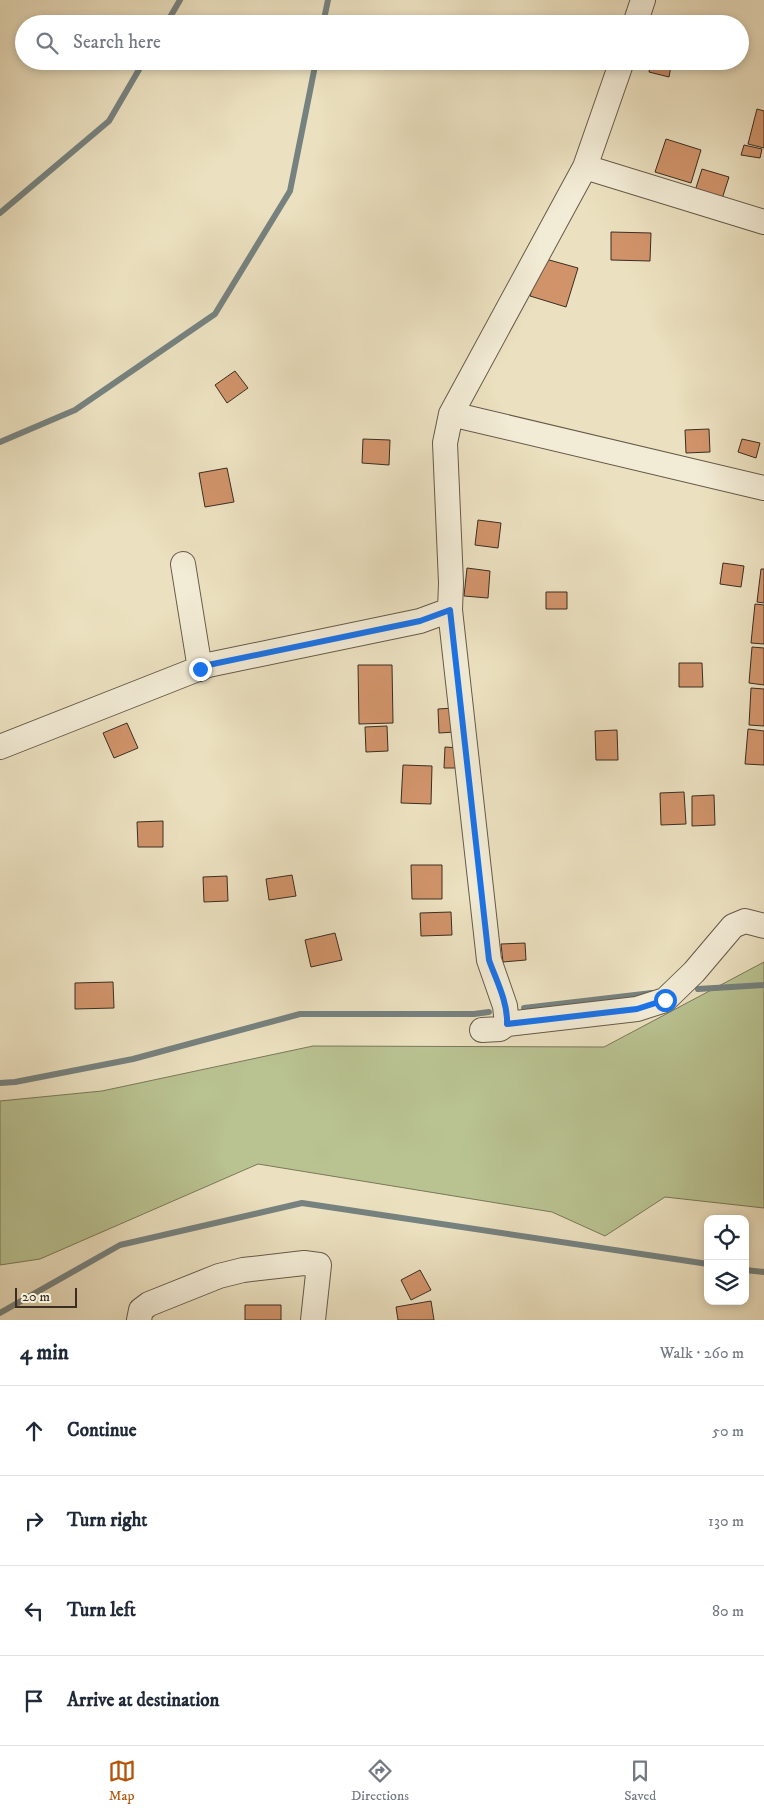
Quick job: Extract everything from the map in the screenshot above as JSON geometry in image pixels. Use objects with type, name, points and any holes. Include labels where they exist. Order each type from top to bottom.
[{"type":"street","points":[[638,15],[643,0]]},
{"type":"street","points":[[507,1024],[508,1014],[489,960],[450,610],[451,583],[445,443],[451,414],[585,167],[619,70]]},
{"type":"street","points":[[585,167],[762,215]]},
{"type":"street","points":[[451,414],[764,488]]},
{"type":"street","points":[[183,564],[200,669]]},
{"type":"street","points":[[0,747],[208,665],[420,621],[450,610]]},
{"type":"street","points":[[482,1030],[500,1029],[507,1024],[637,1009],[665,1000],[694,972],[733,926],[745,921],[764,926]]},
{"type":"street","points":[[139,1320],[140,1310],[149,1304],[219,1276],[243,1270],[304,1263],[319,1265],[313,1320]]},
{"type":"green space","points":[[764,962],[764,1208],[665,1197],[605,1236],[552,1212],[258,1164],[40,1259],[0,1265],[0,1101],[102,1091],[313,1046],[604,1047]]},
{"type":"building","points":[[650,70],[670,70],[669,77],[649,72]]},
{"type":"building","points":[[757,109],[764,111],[764,148],[748,144]]},
{"type":"building","points":[[666,139],[701,150],[691,183],[655,172]]},
{"type":"building","points":[[744,145],[762,149],[760,158],[741,155]]},
{"type":"building","points":[[702,169],[729,177],[721,202],[694,194]]},
{"type":"building","points":[[611,232],[651,233],[650,261],[611,260]]},
{"type":"building","points":[[542,258],[578,268],[566,307],[530,296]]},
{"type":"building","points":[[235,371],[248,388],[227,403],[215,385]]},
{"type":"building","points":[[709,429],[710,452],[686,453],[685,430]]},
{"type":"building","points":[[363,439],[390,440],[389,465],[362,463]]},
{"type":"building","points":[[742,439],[760,443],[756,458],[738,452]]},
{"type":"building","points":[[227,468],[234,502],[205,507],[199,473]]},
{"type":"building","points":[[478,520],[501,523],[498,548],[475,545]]},
{"type":"building","points":[[723,563],[744,566],[741,587],[720,584]]},
{"type":"building","points":[[467,568],[490,571],[488,598],[464,596]]},
{"type":"building","points":[[761,569],[764,569],[764,603],[757,602]]},
{"type":"building","points":[[546,592],[567,592],[567,609],[546,609]]},
{"type":"building","points":[[755,604],[764,605],[764,644],[751,643]]},
{"type":"building","points":[[752,647],[764,648],[764,685],[749,683]]},
{"type":"building","points":[[679,663],[702,663],[703,687],[679,687]]},
{"type":"building","points":[[358,665],[392,665],[393,723],[359,724]]},
{"type":"building","points":[[751,688],[764,689],[764,726],[749,725]]},
{"type":"building","points":[[454,708],[455,732],[439,733],[438,709]]},
{"type":"building","points":[[127,723],[138,748],[114,758],[103,733]]},
{"type":"building","points":[[387,726],[388,751],[366,752],[365,727]]},
{"type":"building","points":[[748,729],[764,731],[764,765],[745,764]]},
{"type":"building","points":[[617,730],[618,760],[596,760],[595,731]]},
{"type":"building","points":[[445,747],[460,748],[458,768],[444,768]]},
{"type":"building","points":[[403,765],[432,766],[431,804],[401,803]]},
{"type":"building","points":[[684,792],[686,824],[661,825],[660,793]]},
{"type":"building","points":[[714,795],[715,825],[692,826],[692,796]]},
{"type":"building","points":[[163,821],[163,847],[138,847],[137,822]]},
{"type":"building","points":[[411,865],[442,865],[442,899],[412,899]]},
{"type":"building","points":[[292,875],[296,896],[269,900],[266,879]]},
{"type":"building","points":[[227,876],[228,901],[204,902],[203,877]]},
{"type":"building","points":[[451,912],[452,935],[421,936],[420,913]]},
{"type":"building","points":[[335,933],[342,960],[311,967],[305,940]]},
{"type":"building","points":[[525,943],[526,960],[503,962],[501,944]]},
{"type":"building","points":[[113,982],[114,1008],[75,1009],[75,983]]},
{"type":"building","points":[[420,1270],[431,1290],[411,1300],[401,1280]]},
{"type":"building","points":[[431,1301],[434,1320],[398,1320],[396,1307]]},
{"type":"building","points":[[245,1305],[281,1305],[281,1320],[245,1320]]},
{"type":"waterway","points":[[171,15],[180,0]]},
{"type":"waterway","points":[[325,15],[328,0]]},
{"type":"waterway","points":[[0,213],[109,121],[139,70]]},
{"type":"waterway","points":[[0,442],[75,410],[215,314],[290,191],[314,70]]},
{"type":"waterway","points":[[698,989],[764,985]]},
{"type":"waterway","points":[[524,1008],[652,993]]},
{"type":"waterway","points":[[0,1083],[15,1082],[133,1059],[300,1014],[474,1014],[489,1012]]},
{"type":"waterway","points":[[0,1313],[120,1245],[302,1203],[704,1263]]},
{"type":"waterway","points":[[749,1270],[764,1272]]},
{"type":"route","points":[[200,669],[208,665],[420,621],[450,610],[489,960],[508,1014],[507,1024],[637,1009],[665,1000]]}]
